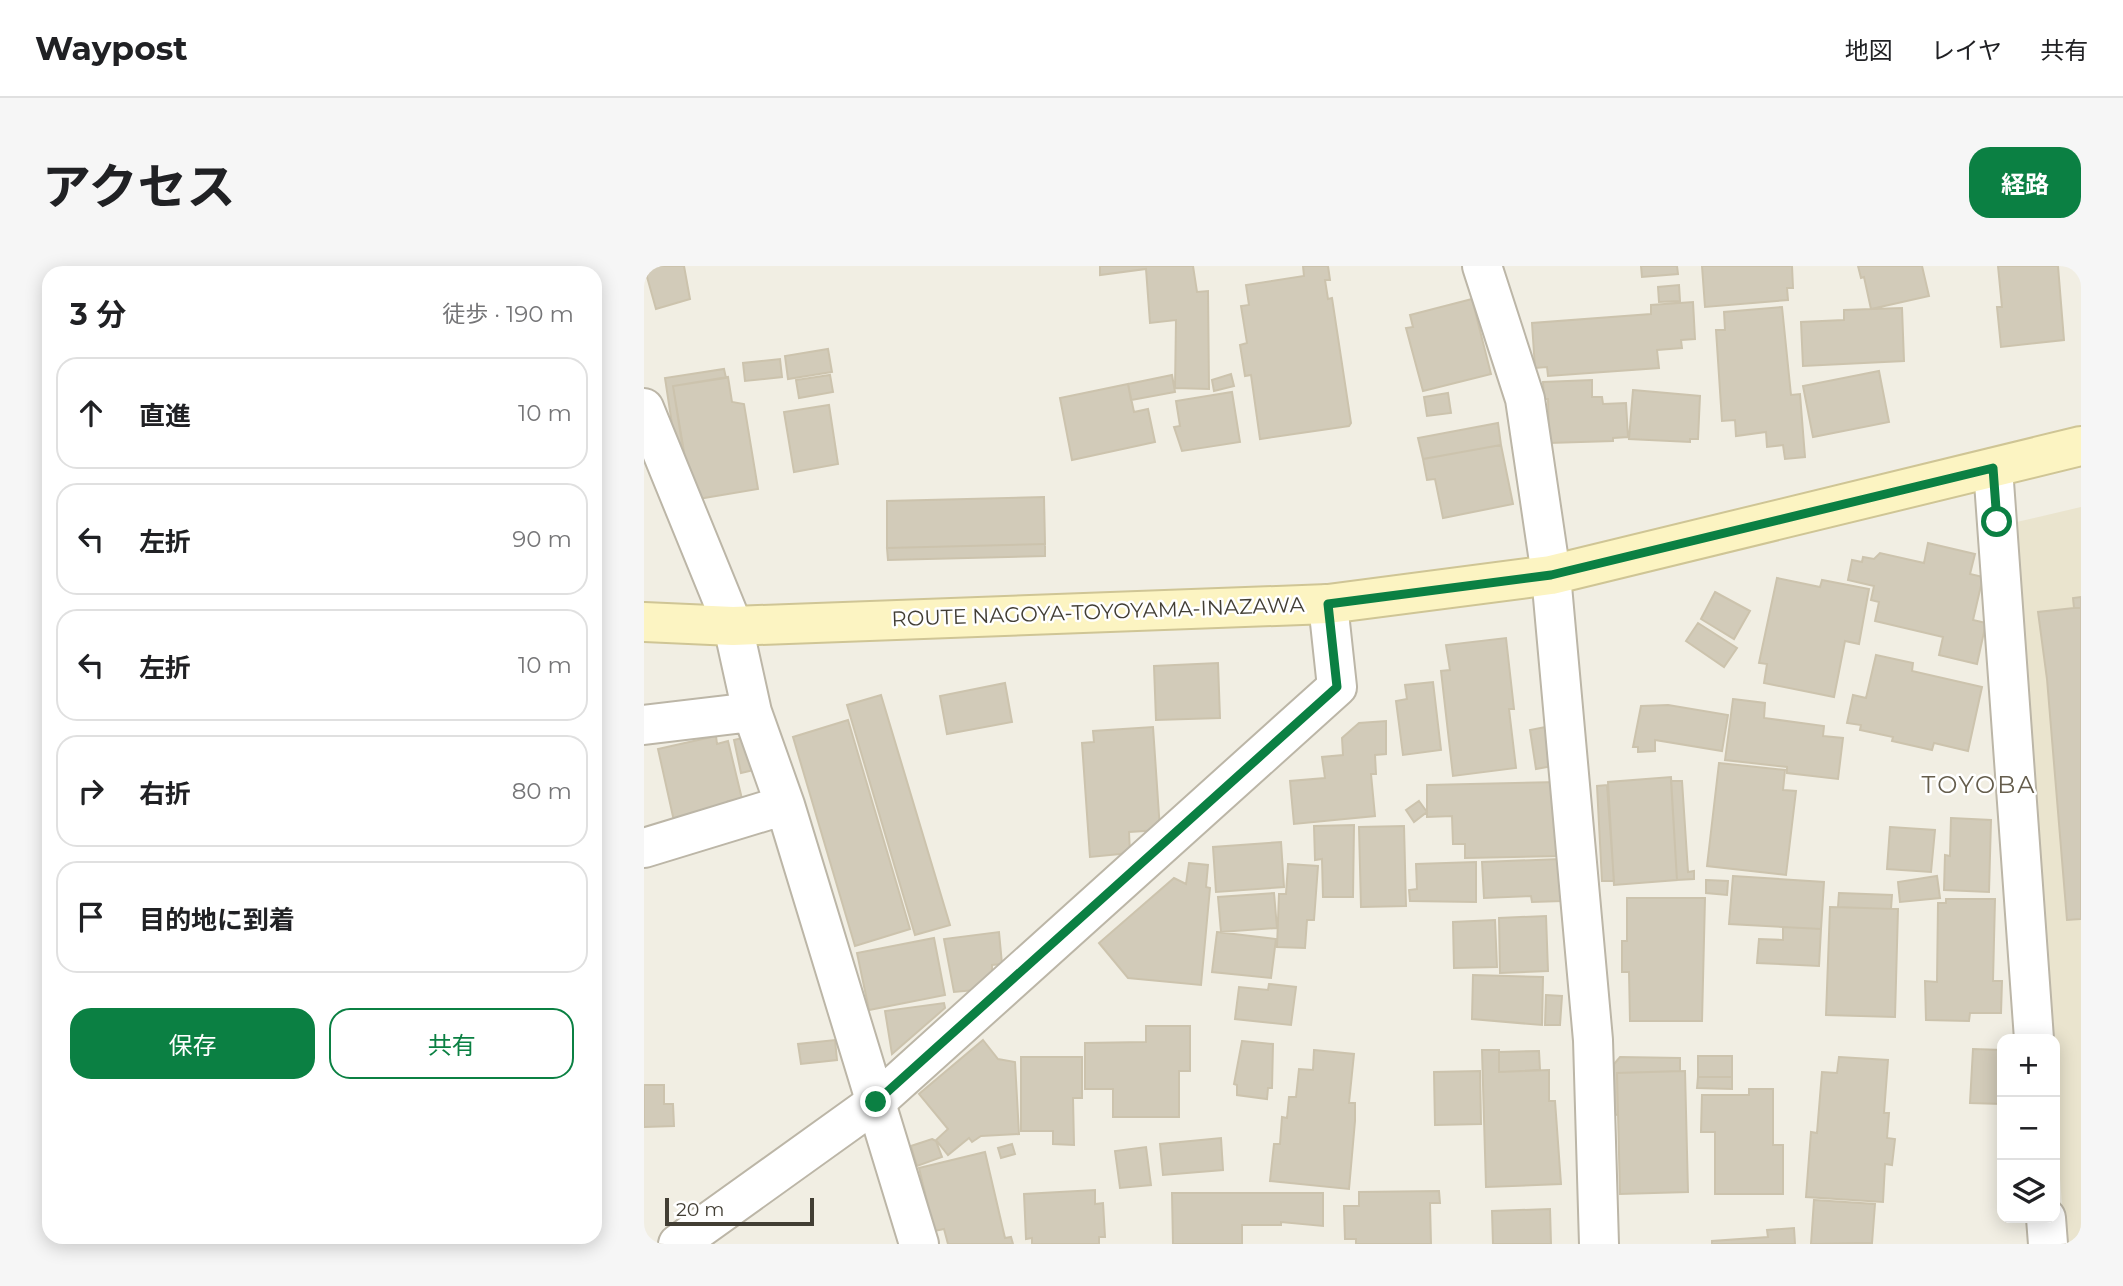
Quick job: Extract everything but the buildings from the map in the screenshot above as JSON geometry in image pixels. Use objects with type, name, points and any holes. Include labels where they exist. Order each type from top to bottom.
[{"type":"main road","name":"ROUTE NAGOYA-TOYOYAMA-INAZAWA","points":[[644,622],[733,626],[1328,604],[1551,575],[2081,446]]},
{"type":"street","points":[[1482,266],[1525,399],[1551,575],[1593,1040],[1599,1244]]},
{"type":"street","points":[[644,408],[733,626],[752,712],[785,805],[919,1244]]},
{"type":"street","points":[[1993,468],[2034,1034]]},
{"type":"street","points":[[678,1244],[876,1102],[1337,687],[1328,604]]},
{"type":"street","points":[[644,725],[752,712]]},
{"type":"street","points":[[644,848],[785,805]]},
{"type":"street","points":[[2046,1223],[2048,1244]]},
{"type":"shaded area","points":[[2081,507],[2081,1244],[2065,1244],[2060,1178],[2060,1034],[2049,1034],[2008,524]]},
{"type":"district","name":"TOYOBA","points":[[1979,785]]},
{"type":"route","points":[[876,1102],[1337,687],[1328,604],[1551,575],[1993,468],[1997,522]]}]
